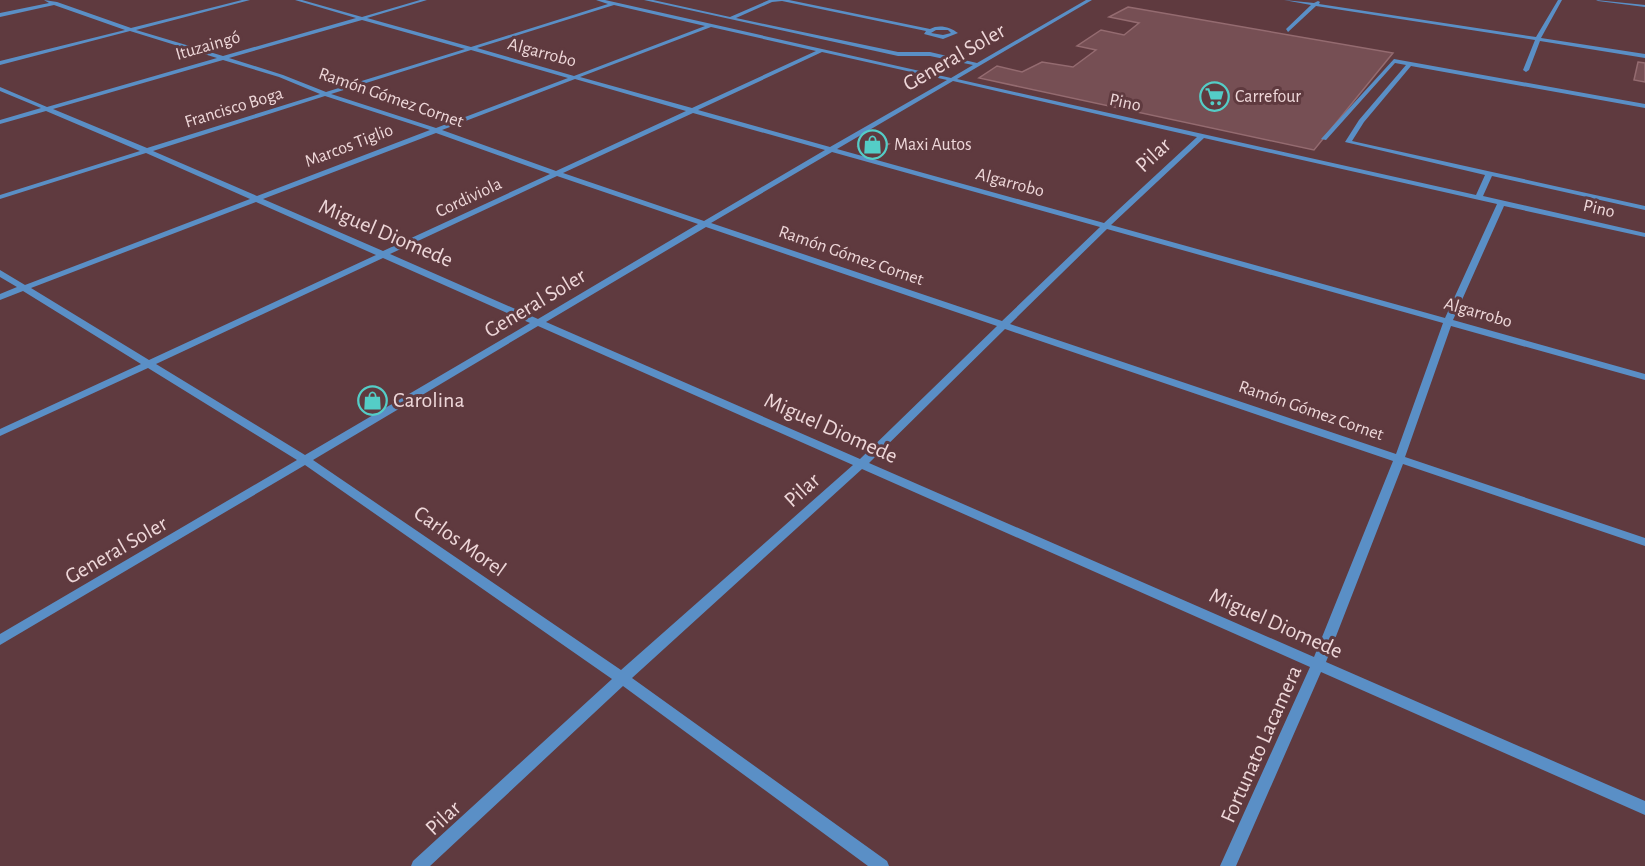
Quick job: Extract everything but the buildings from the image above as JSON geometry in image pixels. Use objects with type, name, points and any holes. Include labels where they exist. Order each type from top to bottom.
[{"type":"street","name":"Ramón Gómez Cornet","points":[[46,0],[131,30],[281,76],[327,95],[1645,542]]},
{"type":"street","points":[[0,15],[66,0]]},
{"type":"street","points":[[0,63],[248,0]]},
{"type":"street","name":"Algarrobo","points":[[297,0],[1645,376]]},
{"type":"street","name":"Ituzaingó","points":[[0,122],[425,0]]},
{"type":"street","name":"Pino","points":[[598,0],[1645,235]]},
{"type":"street","points":[[646,0],[898,54],[930,54],[979,65]]},
{"type":"street","points":[[730,18],[782,0],[928,30]]},
{"type":"street","name":"General Soler","points":[[0,640],[307,461],[830,150],[1090,0]]},
{"type":"street","points":[[1286,0],[1645,56]]},
{"type":"street","points":[[1288,30],[1321,0]]},
{"type":"street","points":[[1526,70],[1538,39],[1560,0]]},
{"type":"street","points":[[1599,0],[1645,6]]},
{"type":"street","name":"Francisco Boga","points":[[0,197],[614,3]]},
{"type":"street","name":"Marcos Tiglio","points":[[0,297],[253,198],[709,26]]},
{"type":"street","name":"Cordiviola","points":[[0,433],[821,51]]},
{"type":"street","points":[[1324,139],[1394,61],[1645,106]]},
{"type":"street","points":[[1410,64],[1361,121],[1348,142],[1645,208]]},
{"type":"street","name":"Miguel Diomede","points":[[0,89],[384,254],[1645,808]]},
{"type":"street","name":"Pilar","points":[[420,866],[622,678],[861,464],[1105,226],[1203,135]]},
{"type":"street","points":[[1479,197],[1489,174]]},
{"type":"street","name":"Fortunato Lacamera","points":[[1228,866],[1318,664],[1399,459],[1448,321],[1502,202]]},
{"type":"street","name":"Carlos Morel","points":[[0,273],[307,461],[622,678],[881,866]]},
{"type":"place","name":"Carrefour","points":[[1214,97]]},
{"type":"place","name":"Maxi Autos","points":[[873,145]]},
{"type":"place","name":"Carolina","points":[[372,400]]}]
